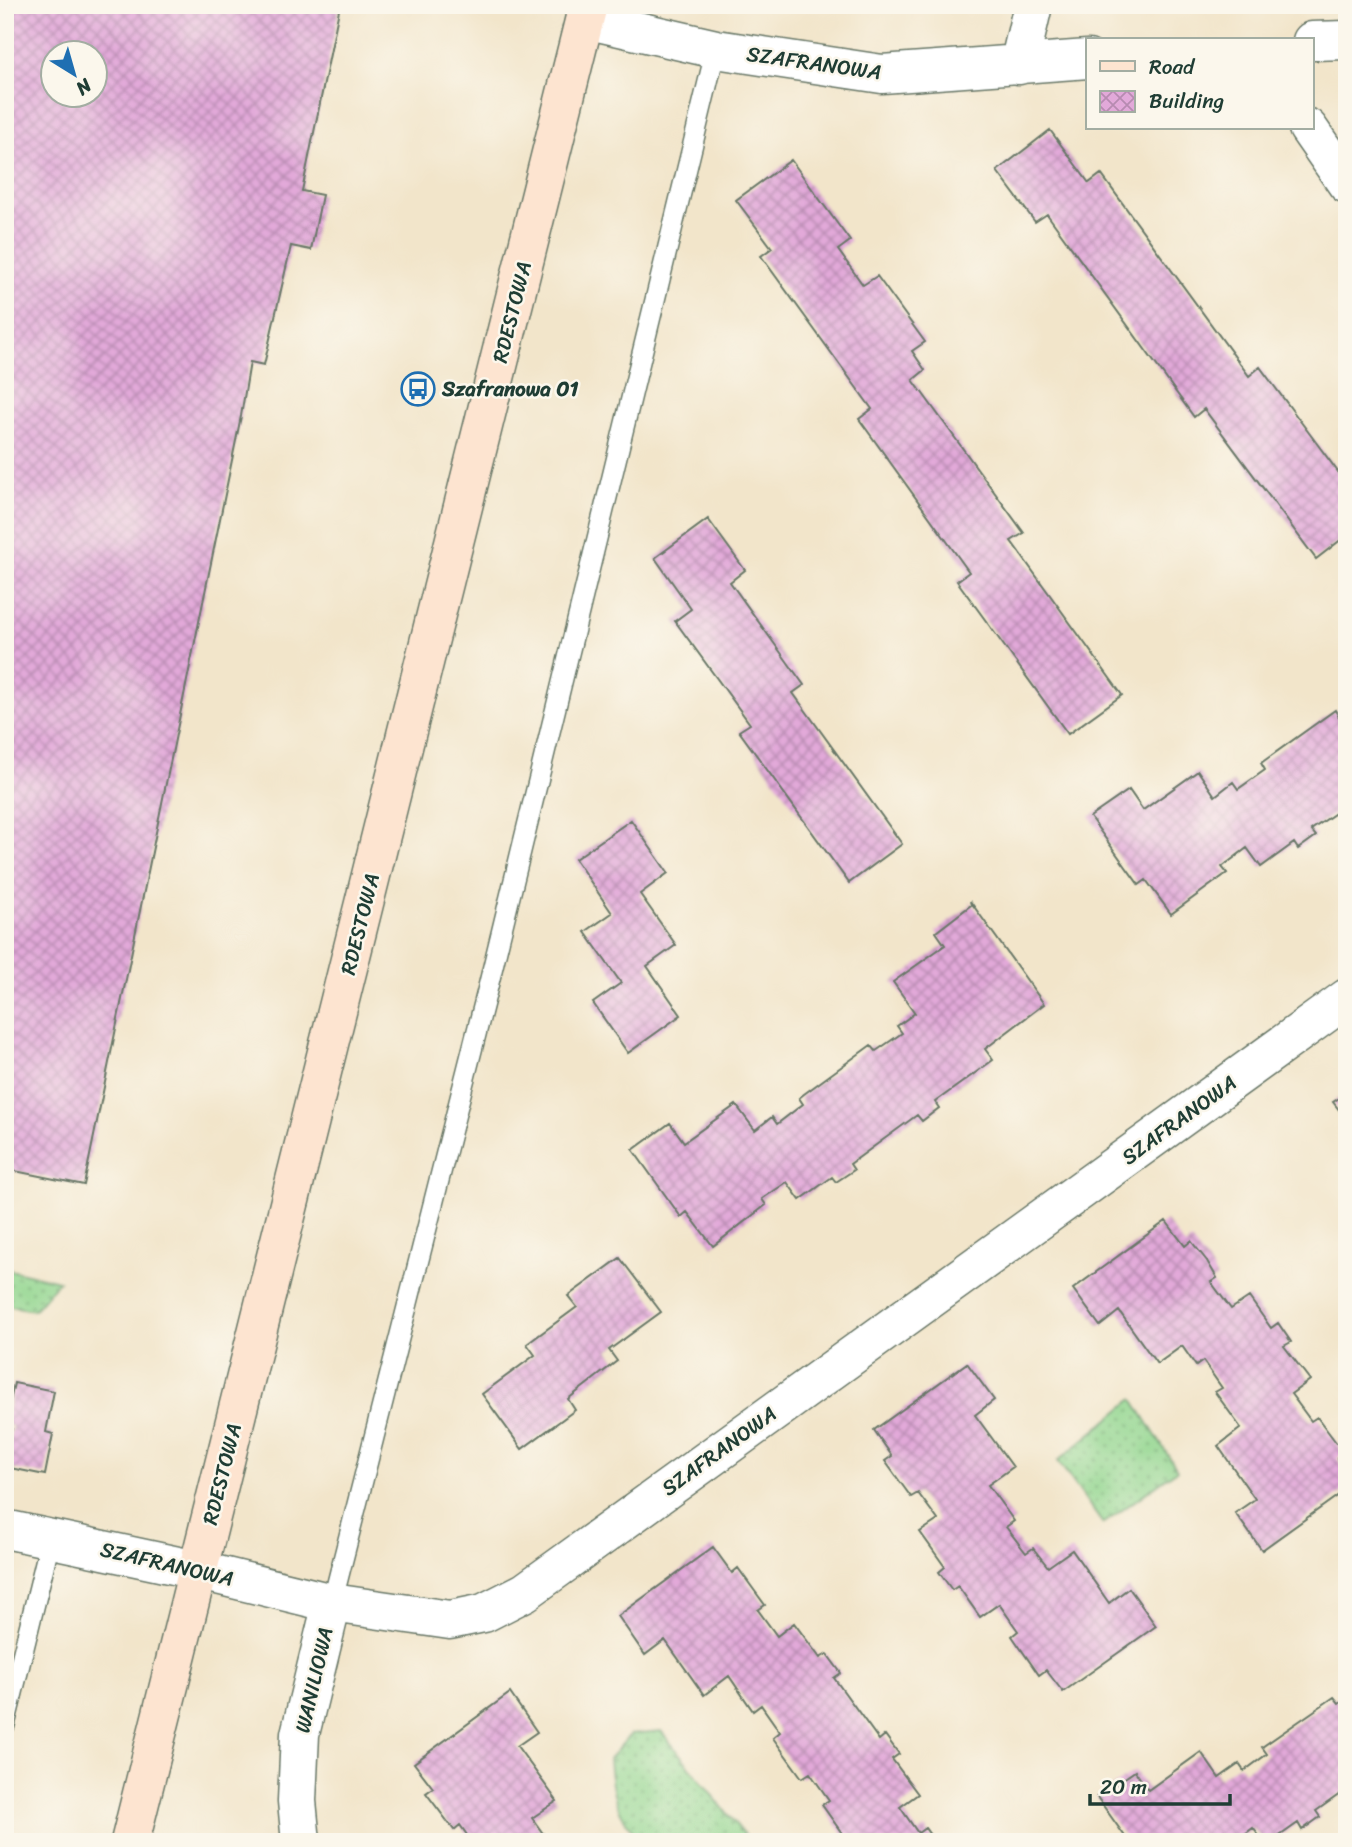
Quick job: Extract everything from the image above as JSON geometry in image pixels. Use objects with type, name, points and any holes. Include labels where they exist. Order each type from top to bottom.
[{"type":"street","points":[[1019,65],[1033,5]]},
{"type":"street","name":"SZAFRANOWA","points":[[586,12],[716,48],[882,74],[1086,59]]},
{"type":"street","name":"RDESTOWA","points":[[130,1842],[586,12]]},
{"type":"street","points":[[1314,41],[1347,40]]},
{"type":"street","points":[[1309,130],[1347,184]]},
{"type":"street","name":"SZAFRANOWA","points":[[5,1529],[197,1570],[332,1603],[450,1619],[484,1613],[525,1592],[1347,998]]},
{"type":"street","name":"WANILIOWA","points":[[301,1842],[297,1801],[300,1734],[332,1603]]},
{"type":"lane","points":[[332,1603],[487,991],[716,48]]},
{"type":"lane","points":[[5,1725],[51,1538]]},
{"type":"green space","points":[[5,1269],[59,1281],[34,1310],[5,1305]]},
{"type":"green space","points":[[1133,1399],[1177,1470],[1103,1524],[1058,1461]]},
{"type":"green space","points":[[661,1731],[750,1842],[641,1842],[617,1803],[609,1759],[631,1734]]},
{"type":"building","points":[[5,5],[340,5],[302,191],[322,195],[311,250],[291,246],[264,365],[250,362],[84,1185],[5,1169]]},
{"type":"building","points":[[1050,130],[1089,183],[1101,174],[1249,376],[1260,367],[1347,484],[1347,535],[1316,559],[1204,409],[1194,417],[1047,214],[1035,222],[997,171]]},
{"type":"building","points":[[791,160],[850,241],[838,250],[863,285],[877,276],[925,342],[912,351],[925,370],[913,380],[1024,533],[1011,541],[1122,695],[1068,734],[957,581],[969,572],[859,419],[872,409],[761,256],[772,248],[736,200]]},
{"type":"building","points":[[708,519],[745,570],[730,582],[804,685],[793,693],[902,844],[849,883],[739,731],[750,724],[675,621],[691,609],[655,558]]},
{"type":"building","points":[[1335,710],[1339,717],[1347,711],[1347,805],[1311,830],[1316,836],[1298,849],[1294,843],[1261,867],[1247,848],[1222,867],[1227,873],[1171,914],[1146,880],[1139,885],[1090,817],[1129,790],[1143,810],[1198,771],[1215,796],[1233,782],[1238,789],[1265,770],[1261,763]]},
{"type":"building","points":[[631,820],[668,873],[640,894],[676,945],[647,966],[681,1015],[628,1053],[593,1003],[621,983],[585,932],[612,913],[575,859]]},
{"type":"building","points":[[970,901],[1044,1004],[985,1049],[993,1060],[935,1102],[939,1108],[922,1121],[917,1115],[850,1164],[854,1170],[836,1182],[832,1177],[800,1200],[787,1182],[762,1199],[766,1205],[713,1246],[687,1212],[681,1217],[633,1150],[670,1123],[684,1142],[736,1105],[755,1130],[772,1117],[777,1124],[803,1104],[799,1098],[871,1045],[876,1051],[902,1033],[897,1026],[915,1013],[893,982],[945,945],[936,932],[971,905]]},
{"type":"building","points":[[1347,1093],[1347,1120],[1333,1102]]},
{"type":"building","points":[[1166,1221],[1185,1246],[1191,1241],[1207,1261],[1217,1278],[1211,1282],[1231,1309],[1249,1297],[1271,1328],[1278,1323],[1291,1342],[1284,1346],[1310,1380],[1291,1394],[1311,1421],[1317,1417],[1344,1453],[1337,1458],[1347,1471],[1347,1489],[1262,1550],[1235,1513],[1255,1499],[1218,1446],[1241,1428],[1215,1392],[1222,1388],[1203,1361],[1196,1366],[1182,1346],[1157,1364],[1119,1311],[1100,1326],[1073,1289]]},
{"type":"building","points":[[620,1258],[661,1312],[609,1350],[617,1361],[568,1399],[575,1410],[522,1449],[482,1394],[535,1355],[527,1344],[577,1307],[568,1296]]},
{"type":"building","points":[[967,1363],[994,1400],[975,1415],[1013,1467],[988,1485],[1014,1521],[1006,1527],[1026,1553],[1033,1548],[1048,1567],[1072,1550],[1109,1603],[1129,1588],[1156,1626],[1063,1692],[1046,1670],[1039,1675],[1012,1636],[1018,1631],[999,1604],[980,1617],[958,1586],[952,1590],[939,1572],[945,1567],[920,1532],[938,1520],[918,1493],[911,1497],[885,1461],[892,1456],[874,1430]]},
{"type":"building","points":[[14,1383],[54,1391],[46,1432],[53,1434],[45,1475],[5,1467],[12,1426],[5,1424]]},
{"type":"building","points":[[713,1547],[732,1573],[738,1568],[765,1605],[758,1610],[777,1636],[794,1623],[820,1658],[827,1654],[841,1673],[834,1678],[879,1740],[885,1735],[899,1754],[892,1759],[918,1794],[900,1807],[918,1833],[925,1828],[935,1842],[843,1842],[846,1839],[822,1805],[829,1800],[810,1773],[802,1778],[773,1738],[780,1732],[761,1705],[753,1711],[729,1676],[704,1695],[665,1640],[645,1655],[618,1616]]},
{"type":"building","points":[[510,1693],[537,1732],[517,1746],[557,1801],[532,1818],[549,1842],[472,1842],[460,1825],[454,1830],[426,1793],[433,1788],[414,1763]]},
{"type":"building","points":[[1334,1697],[1339,1703],[1347,1698],[1347,1789],[1316,1811],[1320,1817],[1302,1830],[1298,1823],[1271,1842],[1264,1842],[1253,1828],[1234,1842],[1129,1842],[1097,1797],[1135,1771],[1148,1790],[1201,1752],[1219,1778],[1239,1764],[1244,1771],[1267,1754],[1262,1747]]},
{"type":"place","name":"Szafranowa 01","points":[[418,389]]}]
